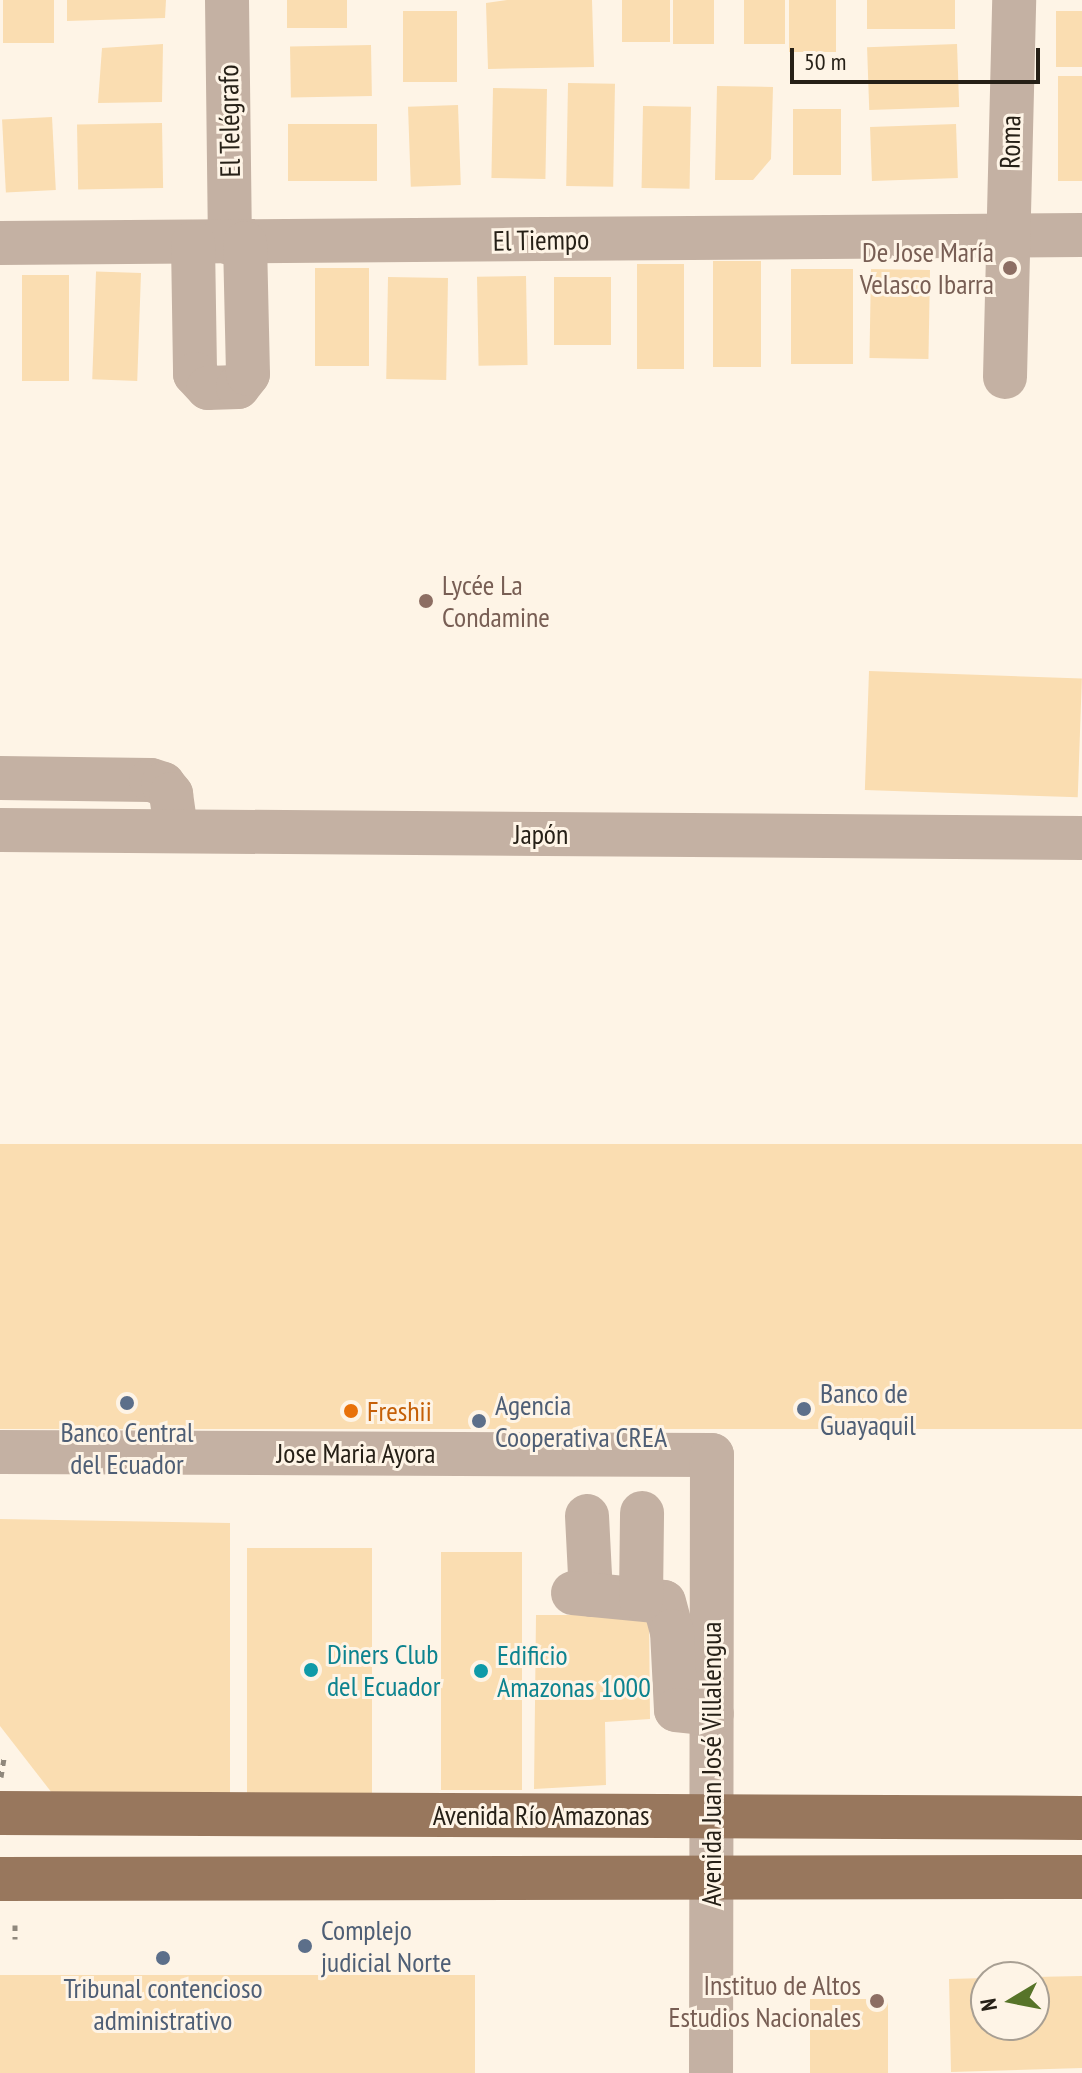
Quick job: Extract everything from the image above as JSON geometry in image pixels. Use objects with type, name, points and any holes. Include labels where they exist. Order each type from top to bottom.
[{"type":"main road","name":"Avenida Río Amazonas","points":[[0,1813],[1082,1818]]},
{"type":"main road","points":[[0,1879],[1082,1877]]},
{"type":"street","name":"El Telégrafo","points":[[222,243],[227,0]]},
{"type":"street","name":"Roma","points":[[1005,377],[1014,0]]},
{"type":"street","name":"El Tiempo","points":[[0,243],[1082,235]]},
{"type":"street","points":[[0,778],[94,778],[163,784],[173,803],[176,831]]},
{"type":"street","points":[[93,830],[94,778]]},
{"type":"street","name":"Japón","points":[[0,830],[1082,838]]},
{"type":"street","name":"Jose Maria Ayora","points":[[0,1452],[712,1455]]},
{"type":"street","name":"Avenida Juan José Villalengua","points":[[711,2073],[712,1455]]},
{"type":"street","points":[[641,1599],[642,1513]]},
{"type":"street","points":[[587,1516],[582,1594],[641,1599],[667,1606],[676,1710],[712,1714]]},
{"type":"path","points":[[1,1781],[4,1757]]},
{"type":"path","points":[[15,1925],[15,1939]]},
{"type":"building","points":[[3,0],[54,0],[54,43],[3,43]]},
{"type":"building","points":[[67,0],[166,0],[165,18],[67,21]]},
{"type":"building","points":[[287,0],[347,0],[347,28],[287,28]]},
{"type":"building","points":[[507,0],[592,0],[594,67],[488,69],[486,3]]},
{"type":"building","points":[[622,0],[670,0],[670,42],[622,42]]},
{"type":"building","points":[[673,0],[714,0],[714,44],[673,44]]},
{"type":"building","points":[[744,0],[785,0],[785,44],[744,44]]},
{"type":"building","points":[[789,0],[836,0],[836,52],[789,52]]},
{"type":"building","points":[[867,0],[955,0],[955,29],[867,29]]},
{"type":"building","points":[[403,11],[457,11],[457,82],[403,82]]},
{"type":"building","points":[[1056,11],[1082,11],[1082,67],[1056,67]]},
{"type":"building","points":[[163,44],[162,102],[98,103],[102,48]]},
{"type":"building","points":[[957,44],[959,107],[869,110],[867,47]]},
{"type":"building","points":[[371,45],[372,96],[291,97],[290,46]]},
{"type":"building","points":[[1058,76],[1082,76],[1082,181],[1058,181]]},
{"type":"building","points":[[568,83],[615,84],[613,187],[566,186]]},
{"type":"building","points":[[717,86],[773,87],[771,159],[753,180],[715,180]]},
{"type":"building","points":[[493,88],[547,89],[545,179],[491,178]]},
{"type":"building","points":[[458,105],[461,185],[411,187],[408,107]]},
{"type":"building","points":[[643,106],[691,107],[690,189],[642,188]]},
{"type":"building","points":[[793,109],[841,109],[841,175],[793,175]]},
{"type":"building","points":[[52,117],[56,190],[6,193],[2,120]]},
{"type":"building","points":[[162,123],[163,188],[78,189],[77,124]]},
{"type":"building","points":[[288,124],[377,124],[377,181],[288,181]]},
{"type":"building","points":[[956,124],[958,178],[872,181],[870,127]]},
{"type":"building","points":[[713,261],[761,261],[761,367],[713,367]]},
{"type":"building","points":[[637,264],[684,264],[684,369],[637,369]]},
{"type":"building","points":[[315,268],[369,268],[369,366],[315,366]]},
{"type":"building","points":[[791,269],[853,269],[853,364],[791,364]]},
{"type":"building","points":[[871,269],[930,270],[928,359],[869,358]]},
{"type":"building","points":[[96,271],[141,273],[137,381],[92,379]]},
{"type":"building","points":[[22,275],[69,275],[69,381],[22,381]]},
{"type":"building","points":[[526,276],[528,365],[479,366],[477,277]]},
{"type":"building","points":[[388,277],[448,278],[446,380],[386,379]]},
{"type":"building","points":[[554,277],[611,277],[611,345],[554,345]]},
{"type":"building","points":[[869,671],[1082,678],[1078,797],[865,790]]},
{"type":"building","points":[[0,1144],[1082,1144],[1082,1429],[0,1429]]},
{"type":"building","points":[[0,1519],[230,1523],[230,1794],[52,1793],[0,1726]]},
{"type":"building","name":"Diners Club del Ecuador","points":[[247,1548],[372,1548],[372,1793],[247,1793]]},
{"type":"building","name":"Edificio Amazonas 1000","points":[[441,1552],[522,1552],[522,1790],[441,1790]]},
{"type":"building","points":[[536,1615],[649,1615],[650,1719],[605,1722],[606,1785],[534,1789]]},
{"type":"building","points":[[0,1975],[475,1975],[475,2073],[0,2073]]},
{"type":"building","points":[[1082,1976],[1082,2068],[951,2072],[949,1979],[970,1978],[970,2041],[1050,2041],[1050,1977]]},
{"type":"building","points":[[810,1999],[888,1999],[888,2073],[810,2073]]},
{"type":"place","name":"De Jose María Velasco Ibarra","points":[[1010,268]]},
{"type":"place","name":"Lycée La Condamine","points":[[426,601]]},
{"type":"place","name":"Banco Central del Ecuador","points":[[127,1403]]},
{"type":"place","name":"Banco de Guayaquil","points":[[804,1409]]},
{"type":"place","name":"Freshii","points":[[351,1411]]},
{"type":"place","name":"Agencia Cooperativa CREA","points":[[479,1421]]},
{"type":"place","name":"Diners Club del Ecuador","points":[[311,1670]]},
{"type":"place","name":"Edificio Amazonas 1000","points":[[481,1671]]},
{"type":"place","name":"Complejo judicial Norte","points":[[305,1946]]},
{"type":"place","name":"Tribunal contencioso administrativo","points":[[163,1958]]},
{"type":"place","name":"Instituo de Altos Estudios Nacionales","points":[[877,2001]]}]
